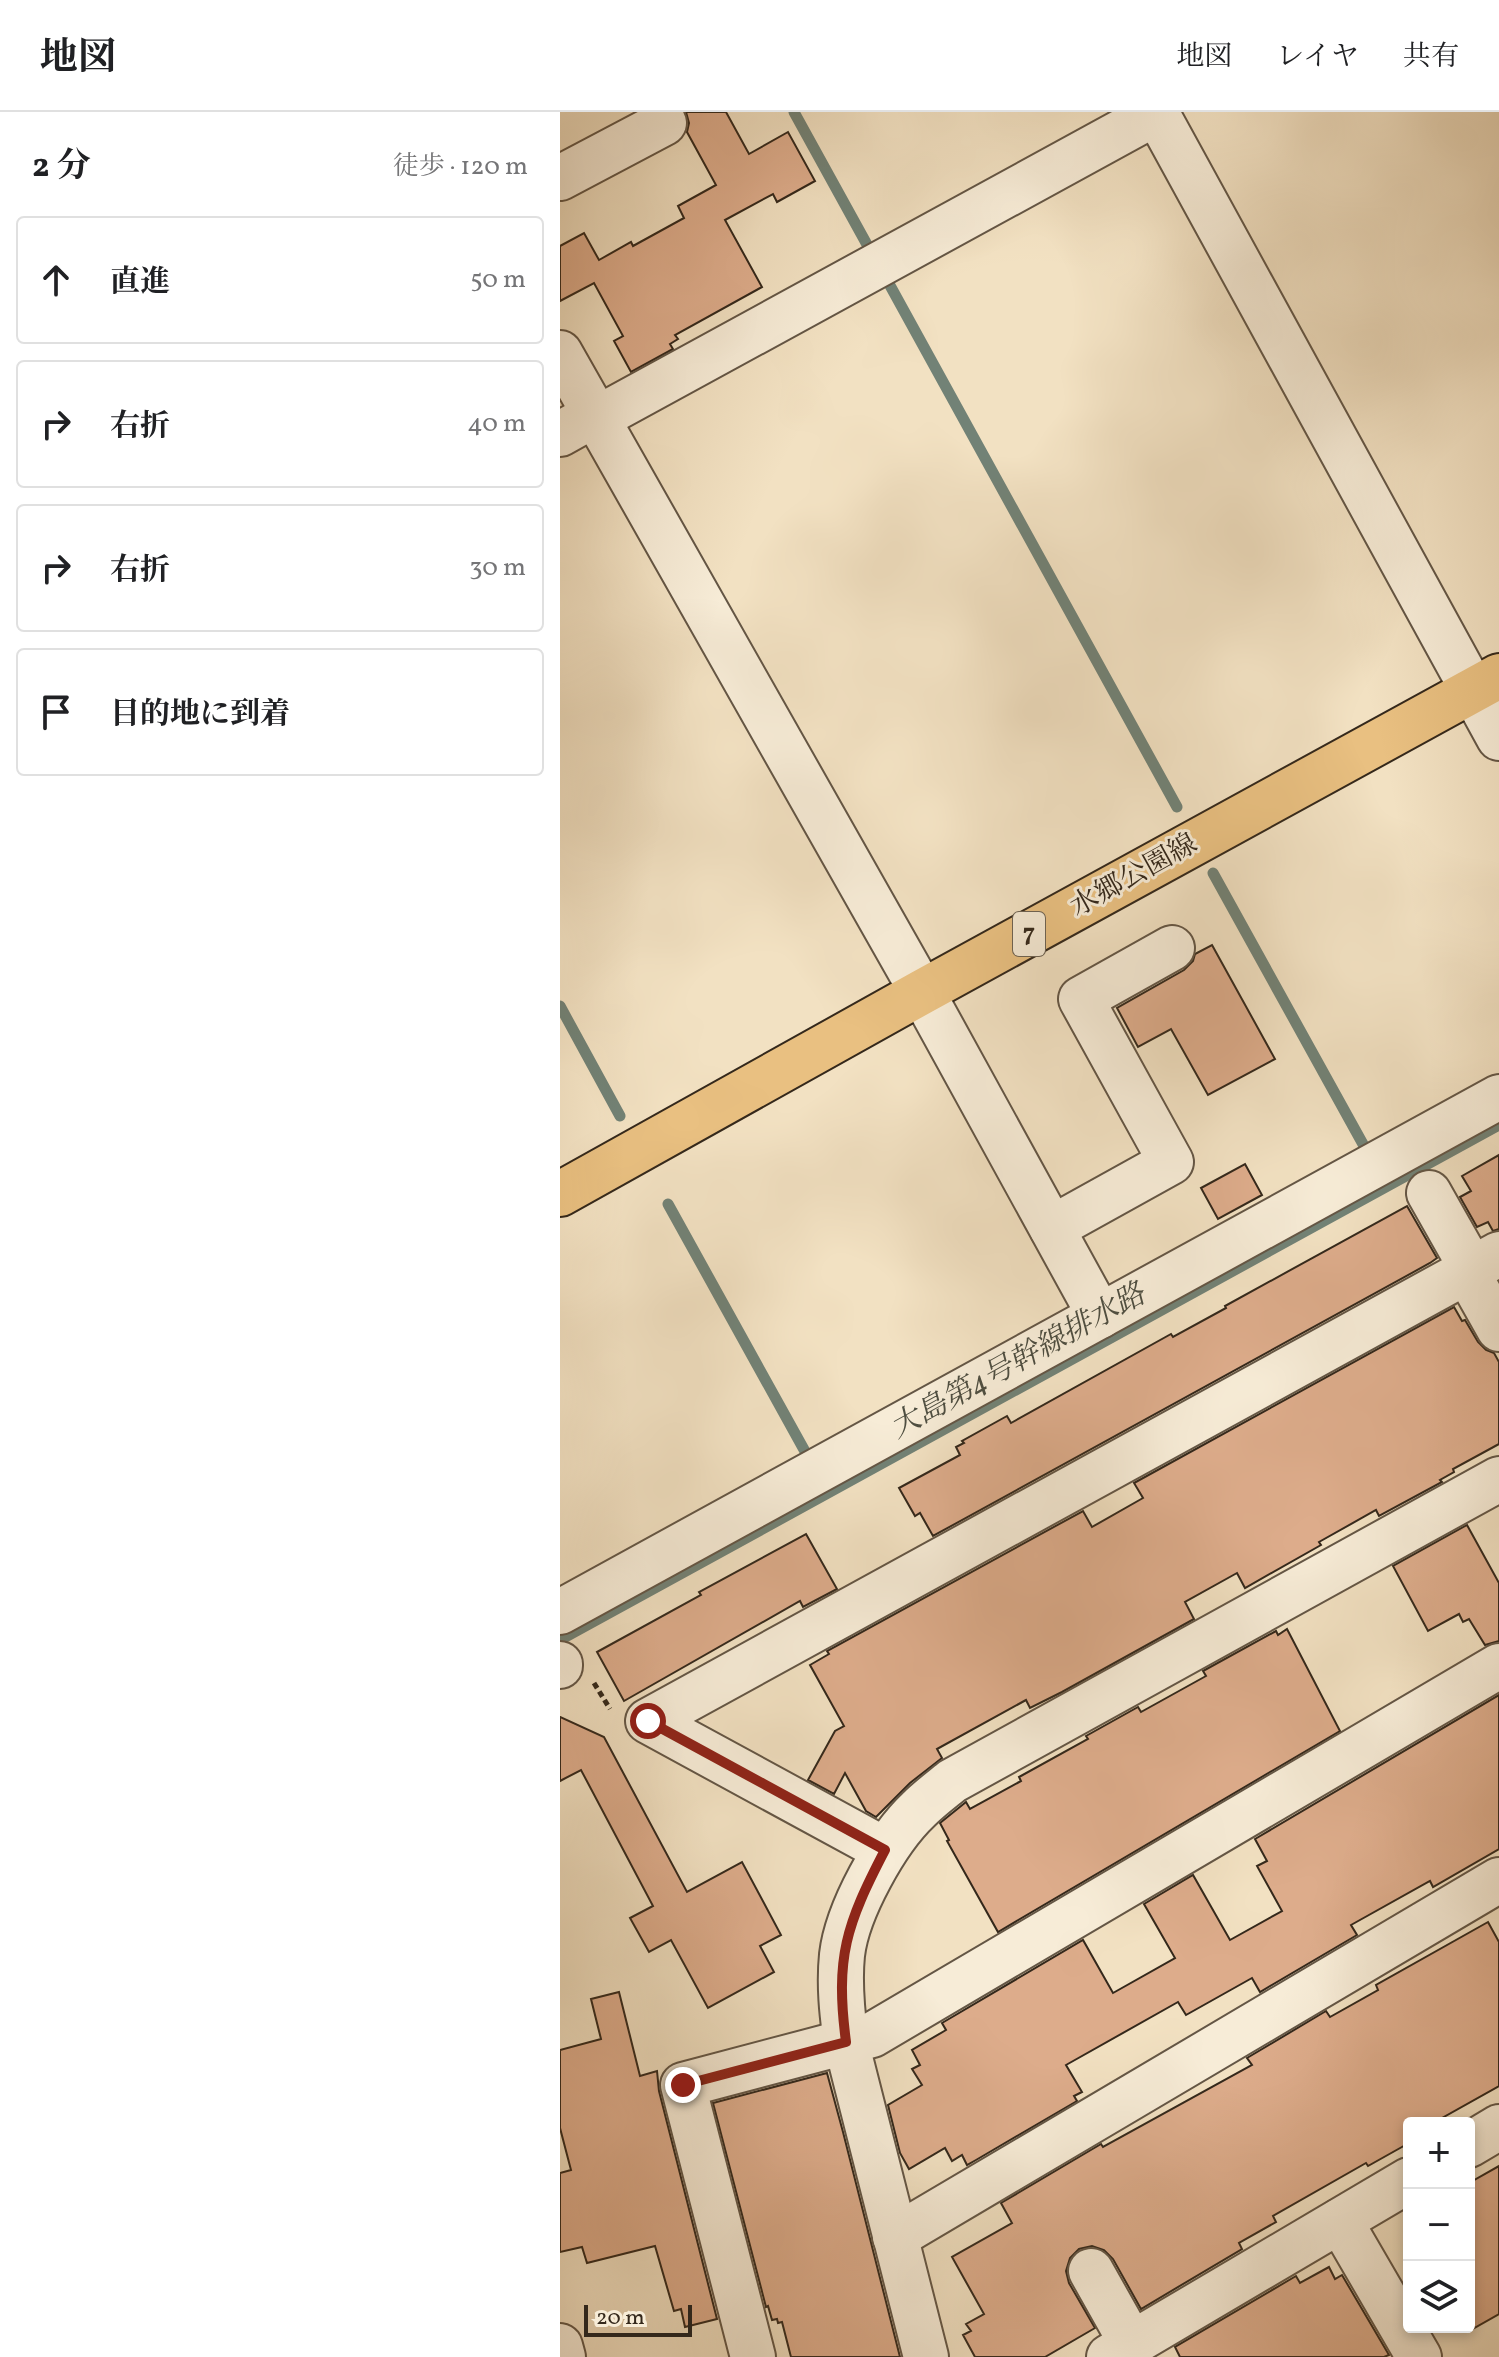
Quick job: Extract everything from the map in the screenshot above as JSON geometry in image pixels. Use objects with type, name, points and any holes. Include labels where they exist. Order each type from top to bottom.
[{"type":"main road","name":"水郷公園線","points":[[560,1194],[1486,683]]},
{"type":"street","points":[[584,423],[1157,112],[1486,683],[1499,738]]},
{"type":"street","points":[[560,178],[664,123]]},
{"type":"street","points":[[560,353],[584,423],[922,992],[1100,1316]]},
{"type":"street","points":[[1052,1228],[1171,1162],[1081,999],[1172,948]]},
{"type":"street","points":[[560,1612],[1499,1097]]},
{"type":"street","points":[[1429,1193],[1479,1265],[1499,1329]]},
{"type":"street","points":[[648,1721],[1479,1265]]},
{"type":"street","points":[[926,2357],[846,2042],[840,2000],[842,1952],[858,1902],[885,1850],[917,1810],[952,1781],[1499,1479]]},
{"type":"street","points":[[753,2357],[683,2085],[872,2035],[1499,1666]]},
{"type":"street","points":[[648,1721],[885,1850]]},
{"type":"street","points":[[895,2237],[1499,1880]]},
{"type":"street","points":[[1475,2141],[1499,2127]]},
{"type":"street","points":[[1091,2271],[1120,2350],[1403,2184]]},
{"type":"street","points":[[1340,2221],[1419,2357]]},
{"type":"street","points":[[560,2346],[563,2357]]},
{"type":"path","points":[[560,1665],[582,1663],[618,1722],[648,1721]]},
{"type":"building","points":[[686,112],[726,112],[749,154],[788,132],[815,181],[777,202],[773,194],[725,220],[762,287],[675,335],[678,339],[670,344],[673,349],[631,372],[614,341],[623,336],[594,283],[560,301],[560,246],[584,233],[599,260],[631,242],[633,246],[684,218],[678,206],[716,185],[687,132],[689,123]]},
{"type":"building","points":[[1212,945],[1275,1059],[1208,1095],[1171,1029],[1138,1047],[1117,1008],[1184,970],[1195,954]]},
{"type":"building","points":[[1499,1155],[1499,1229],[1493,1231],[1488,1222],[1477,1227],[1460,1197],[1471,1191],[1462,1176]]},
{"type":"building","points":[[1245,1164],[1262,1195],[1218,1219],[1201,1188]]},
{"type":"building","points":[[1407,1206],[1437,1258],[1430,1263],[933,1536],[920,1513],[915,1516],[899,1488],[960,1455],[956,1447],[964,1443],[962,1441],[1007,1416],[1011,1423],[1171,1334],[1173,1337],[1226,1308]]},
{"type":"building","points":[[1454,1307],[1478,1342],[1494,1353],[1499,1362],[1499,1444],[1453,1469],[1454,1472],[1440,1480],[1442,1482],[1379,1516],[1376,1510],[1245,1588],[1237,1573],[1185,1602],[1194,1619],[1062,1692],[1030,1708],[1026,1700],[937,1749],[942,1758],[910,1783],[876,1817],[866,1811],[845,1773],[834,1794],[808,1780],[835,1731],[844,1726],[810,1665],[829,1654],[827,1651],[1083,1511],[1092,1527],[1143,1498],[1134,1483]]},
{"type":"building","points":[[1467,1525],[1499,1583],[1499,1641],[1485,1645],[1469,1619],[1463,1622],[1459,1614],[1428,1631],[1393,1566]]},
{"type":"building","points":[[806,1534],[837,1589],[803,1607],[800,1601],[624,1701],[597,1652]]},
{"type":"building","points":[[1287,1629],[1340,1731],[998,1932],[940,1823],[966,1802],[970,1809],[1021,1781],[1019,1777],[1088,1739],[1086,1736],[1138,1707],[1141,1712],[1206,1676],[1203,1671],[1276,1631],[1278,1635]]},
{"type":"building","points":[[1499,1695],[1499,1849],[1433,1887],[1430,1881],[1351,1925],[1357,1935],[1260,1992],[1252,1978],[1186,2015],[1178,2002],[1066,2065],[1082,2092],[1074,2096],[1077,2101],[967,2165],[962,2155],[952,2161],[945,2148],[909,2169],[900,2153],[888,2105],[922,2085],[912,2069],[920,2065],[912,2050],[946,2030],[942,2023],[1083,1940],[1113,1993],[1175,1958],[1144,1904],[1193,1875],[1230,1940],[1282,1911],[1257,1866],[1267,1861],[1255,1839]]},
{"type":"building","points":[[560,1717],[604,1737],[687,1892],[742,1862],[781,1935],[760,1946],[774,1972],[708,2008],[671,1940],[649,1952],[630,1918],[653,1906],[581,1770],[560,1781]]},
{"type":"building","points":[[1488,1922],[1499,1942],[1499,2086],[1444,2117],[1403,2117],[1403,2146],[1368,2166],[1366,2163],[1273,2216],[1276,2222],[1239,2243],[1242,2249],[1141,2309],[1113,2259],[1104,2250],[1092,2246],[1079,2249],[1070,2258],[1066,2271],[1069,2283],[1095,2328],[1045,2357],[975,2357],[963,2335],[971,2331],[966,2324],[984,2314],[952,2257],[1012,2223],[1001,2203],[1101,2144],[1103,2147],[1252,2065],[1247,2058],[1326,2011],[1330,2017],[1378,1990],[1376,1985]]},
{"type":"building","points":[[619,1992],[640,2076],[657,2071],[659,2091],[717,2319],[685,2327],[681,2309],[674,2311],[655,2246],[587,2263],[582,2247],[560,2252],[560,2173],[571,2170],[560,2128],[560,2050],[601,2039],[591,1999]]},
{"type":"building","points":[[827,2073],[900,2357],[791,2357],[782,2322],[772,2320],[766,2307],[713,2103]]},
{"type":"building","points":[[1499,2166],[1499,2314],[1475,2328],[1475,2189],[1475,2180]]},
{"type":"building","points":[[1329,2267],[1335,2279],[1342,2275],[1389,2355],[1180,2357],[1175,2347],[1296,2276],[1300,2283]]},
{"type":"waterway","points":[[794,112],[870,250]]},
{"type":"waterway","points":[[887,280],[1177,807]]},
{"type":"waterway","points":[[1213,873],[1369,1155]]},
{"type":"waterway","points":[[560,1006],[620,1116]]},
{"type":"waterway","name":"大島第4号幹線排水路","points":[[560,1640],[1499,1125]]},
{"type":"waterway","points":[[668,1204],[807,1455]]},
{"type":"route","points":[[648,1721],[885,1850],[858,1902],[842,1952],[840,2000],[846,2042],[683,2085]]}]
